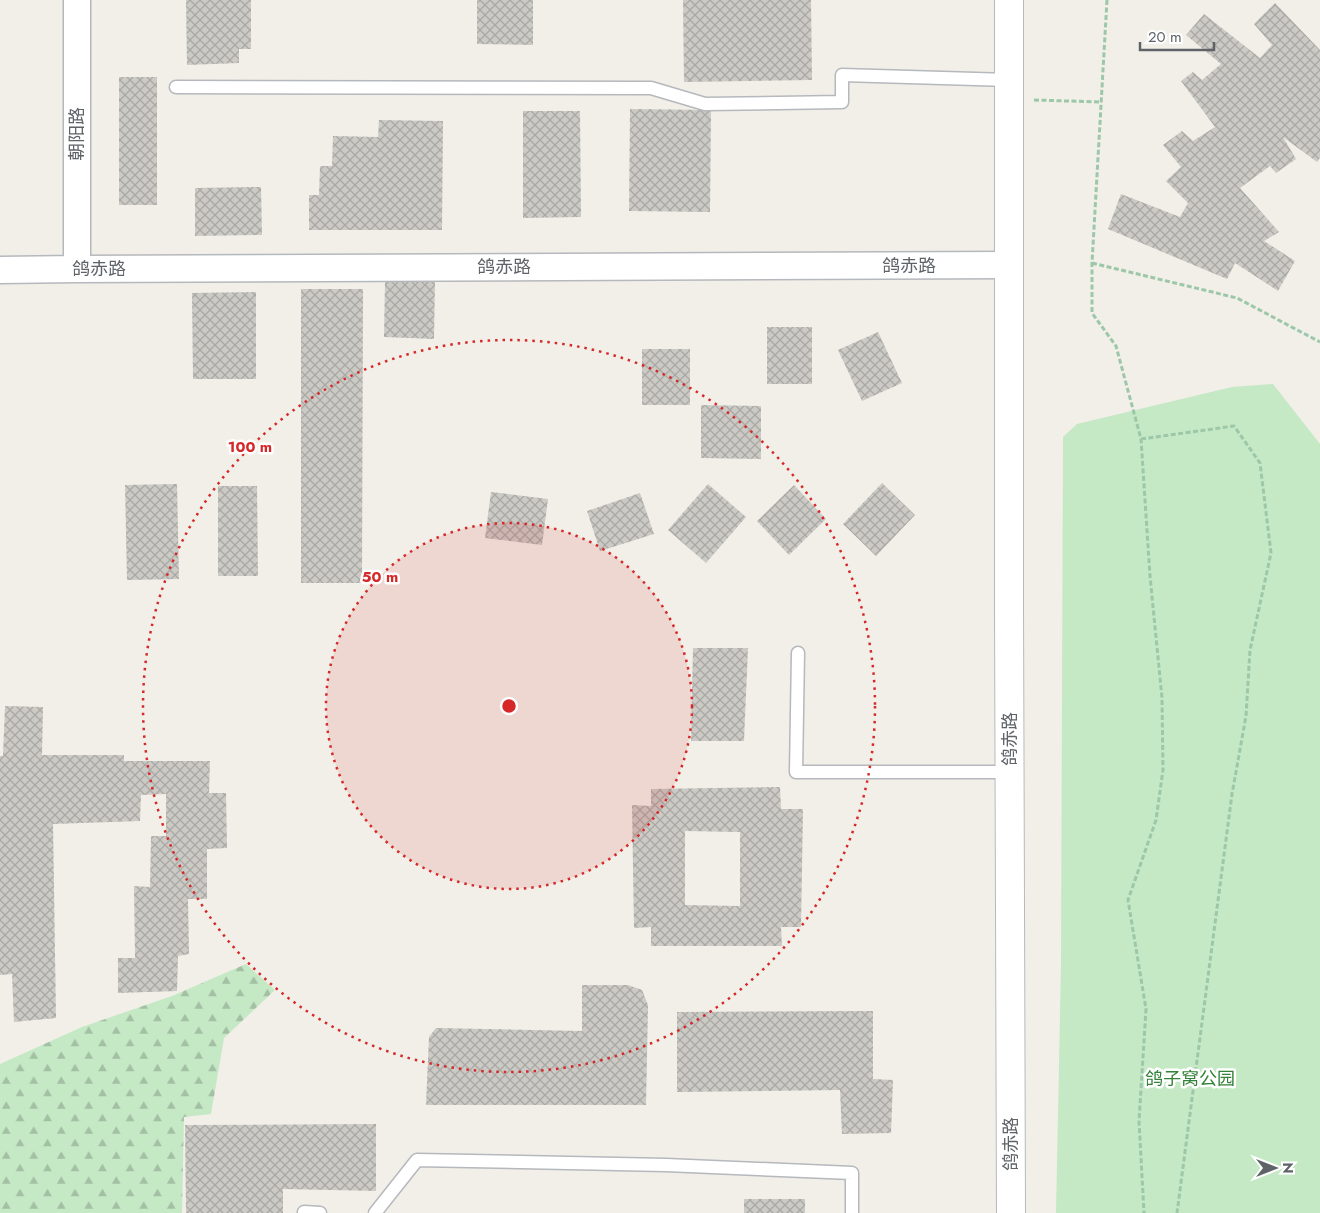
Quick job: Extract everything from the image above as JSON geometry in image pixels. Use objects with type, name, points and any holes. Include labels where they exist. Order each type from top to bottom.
[{"type":"main road","name":"鸽赤路","points":[[1009,0],[1011,1213]]},
{"type":"street","name":"朝阳路","points":[[77,0],[77,269]]},
{"type":"street","name":"鸽赤路","points":[[0,270],[1009,265]]},
{"type":"lane","points":[[176,87],[651,88],[705,104],[842,102],[842,75],[1009,90]]},
{"type":"lane","points":[[798,653],[796,772],[1010,772]]},
{"type":"lane","points":[[375,1213],[417,1160],[666,1165],[852,1174],[852,1213]]},
{"type":"lane","points":[[304,1212],[320,1213]]},
{"type":"path","points":[[1106,0],[1092,263],[1092,314],[1116,346],[1141,439],[1150,576],[1162,698],[1163,770],[1156,820],[1128,900],[1146,1009],[1139,1122],[1144,1213]]},
{"type":"path","points":[[1009,90],[1101,102]]},
{"type":"path","points":[[1092,263],[1237,298],[1320,342]]},
{"type":"path","points":[[1141,439],[1234,426],[1260,462],[1271,553],[1250,650],[1246,716],[1232,794],[1177,1213]]},
{"type":"green space","name":"鸽子窝公园","points":[[1273,384],[1320,444],[1320,1213],[1056,1213],[1061,966],[1063,437],[1077,424],[1232,387]]},
{"type":"green space","points":[[246,964],[275,990],[224,1038],[211,1114],[184,1117],[182,1213],[0,1213],[0,1064],[82,1027],[172,996]]},
{"type":"building","points":[[186,0],[251,0],[251,49],[239,49],[239,63],[187,65]]},
{"type":"building","points":[[477,0],[533,0],[533,45],[477,44]]},
{"type":"building","points":[[683,0],[811,0],[812,80],[684,82]]},
{"type":"building","points":[[1275,3],[1320,50],[1320,158],[1317,162],[1283,137],[1296,159],[1276,173],[1270,166],[1240,188],[1279,232],[1264,241],[1295,261],[1278,291],[1235,263],[1227,279],[1108,229],[1121,194],[1180,217],[1188,203],[1166,181],[1181,167],[1163,145],[1182,131],[1193,141],[1215,127],[1181,81],[1193,72],[1202,80],[1221,64],[1186,35],[1204,14],[1260,58],[1272,45],[1254,24]]},
{"type":"building","points":[[119,77],[157,77],[157,205],[119,205]]},
{"type":"building","points":[[630,109],[711,110],[710,212],[629,211]]},
{"type":"building","points":[[523,111],[580,111],[581,217],[523,218]]},
{"type":"building","points":[[379,120],[443,121],[442,230],[309,230],[309,195],[319,195],[320,166],[332,166],[333,136],[378,137]]},
{"type":"building","points":[[261,187],[262,235],[195,236],[195,188]]},
{"type":"building","points":[[385,281],[435,282],[434,339],[384,337]]},
{"type":"building","points":[[301,289],[363,289],[362,583],[301,583]]},
{"type":"building","points":[[256,292],[256,379],[193,379],[192,293]]},
{"type":"building","points":[[767,327],[812,327],[812,384],[767,384]]},
{"type":"building","points":[[878,332],[902,383],[862,401],[838,350]]},
{"type":"building","points":[[642,349],[690,349],[690,405],[642,405]]},
{"type":"building","points":[[701,405],[761,406],[761,459],[701,458]]},
{"type":"building","points":[[882,483],[915,515],[876,556],[843,524]]},
{"type":"building","points":[[177,484],[179,579],[127,580],[125,485]]},
{"type":"building","points":[[708,484],[746,517],[706,563],[668,530]]},
{"type":"building","points":[[794,485],[826,519],[789,555],[757,521]]},
{"type":"building","points":[[218,486],[257,486],[258,576],[218,576]]},
{"type":"building","points":[[491,492],[548,499],[542,545],[485,538]]},
{"type":"building","points":[[640,493],[654,534],[600,551],[587,511]]},
{"type":"building","points":[[693,648],[748,648],[744,741],[691,741]]},
{"type":"building","points":[[5,706],[43,707],[42,755],[124,755],[124,761],[210,761],[209,793],[226,793],[227,848],[207,849],[207,899],[188,899],[189,954],[178,956],[177,991],[118,993],[118,958],[135,958],[134,886],[150,887],[151,836],[166,836],[166,794],[141,795],[140,821],[53,824],[56,1018],[14,1022],[12,974],[0,975],[0,756],[3,756]]},
{"type":"building","points":[[780,787],[781,809],[803,809],[801,927],[781,927],[782,946],[651,946],[651,927],[634,928],[632,805],[651,806],[651,789]],"holes":[[[685,831],[740,832],[740,906],[685,905]]]},
{"type":"building","points":[[582,985],[628,985],[642,990],[648,1005],[646,1105],[426,1105],[429,1037],[436,1028],[582,1031]]},
{"type":"building","points":[[873,1011],[873,1079],[893,1080],[891,1133],[842,1134],[840,1090],[677,1092],[677,1012]]},
{"type":"building","points":[[376,1124],[376,1191],[283,1189],[283,1213],[186,1213],[185,1125]]},
{"type":"building","points":[[744,1199],[805,1199],[805,1213],[744,1213]]}]
